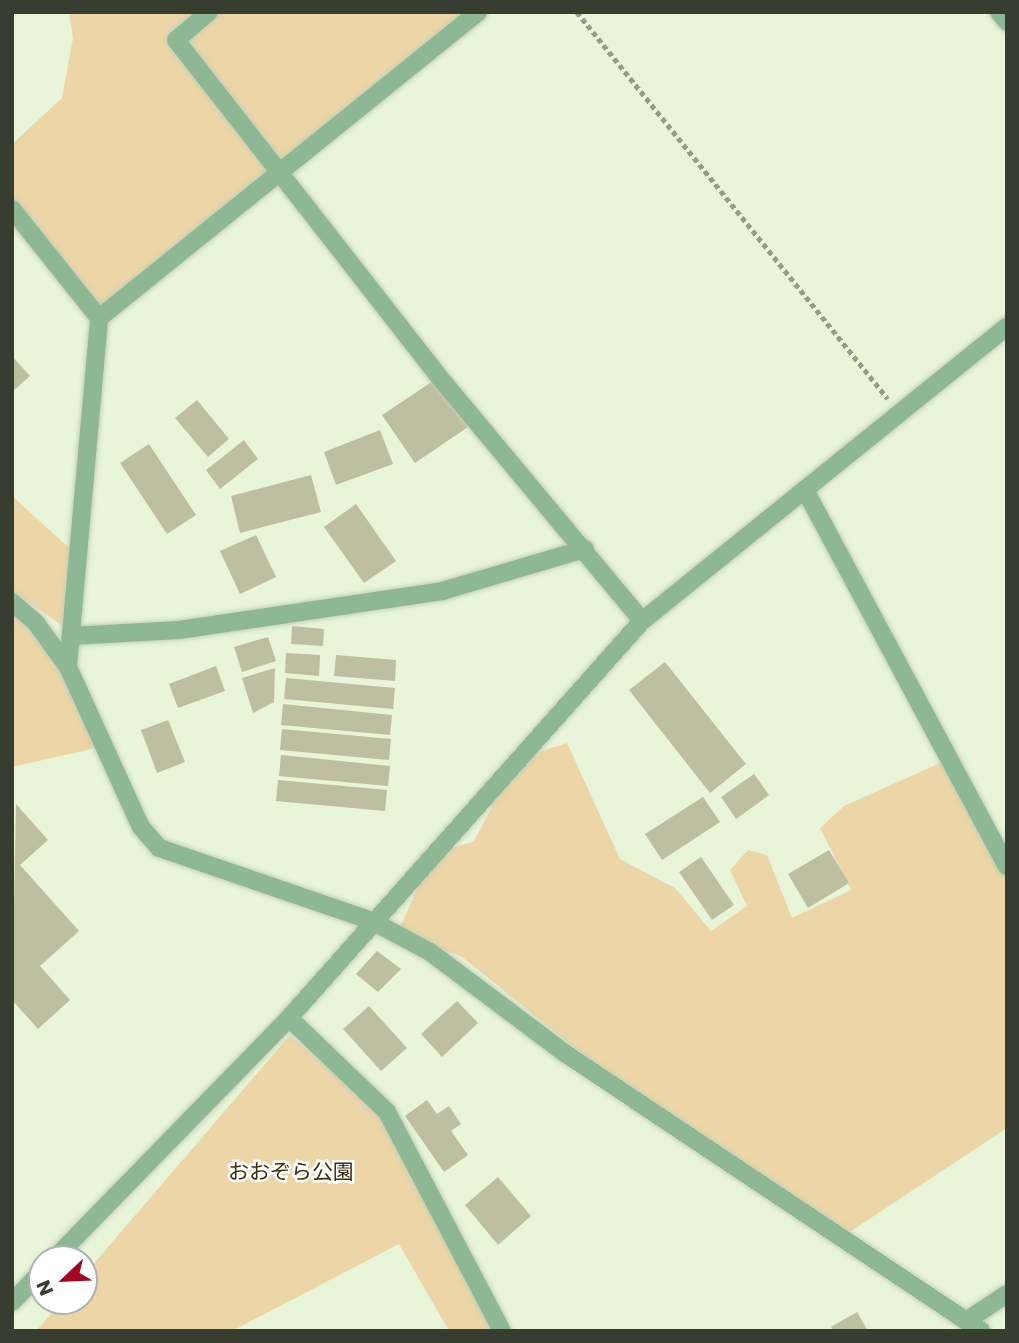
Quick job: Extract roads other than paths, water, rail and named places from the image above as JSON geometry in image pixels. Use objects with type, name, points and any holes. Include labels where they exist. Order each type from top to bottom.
[{"type":"street","points":[[209,12],[176,40],[281,171],[439,377],[585,549],[642,621]]},
{"type":"street","points":[[99,318],[478,12]]},
{"type":"street","points":[[999,12],[1007,22]]},
{"type":"street","points":[[12,209],[99,318],[68,667]]},
{"type":"street","points":[[68,1245],[289,1018],[372,921],[642,621],[1007,327]]},
{"type":"street","points":[[804,490],[1007,866]]},
{"type":"street","points":[[71,636],[179,630],[442,592],[585,549]]},
{"type":"street","points":[[12,603],[36,623],[68,667],[141,827],[159,848],[372,921],[430,952],[566,1054],[974,1328],[1007,1294]]},
{"type":"street","points":[[289,1018],[387,1112],[502,1331]]},
{"type":"street","points":[[12,1302],[28,1286]]},
{"type":"park label","name":"おおぞら公園","points":[[291,1172]]}]
